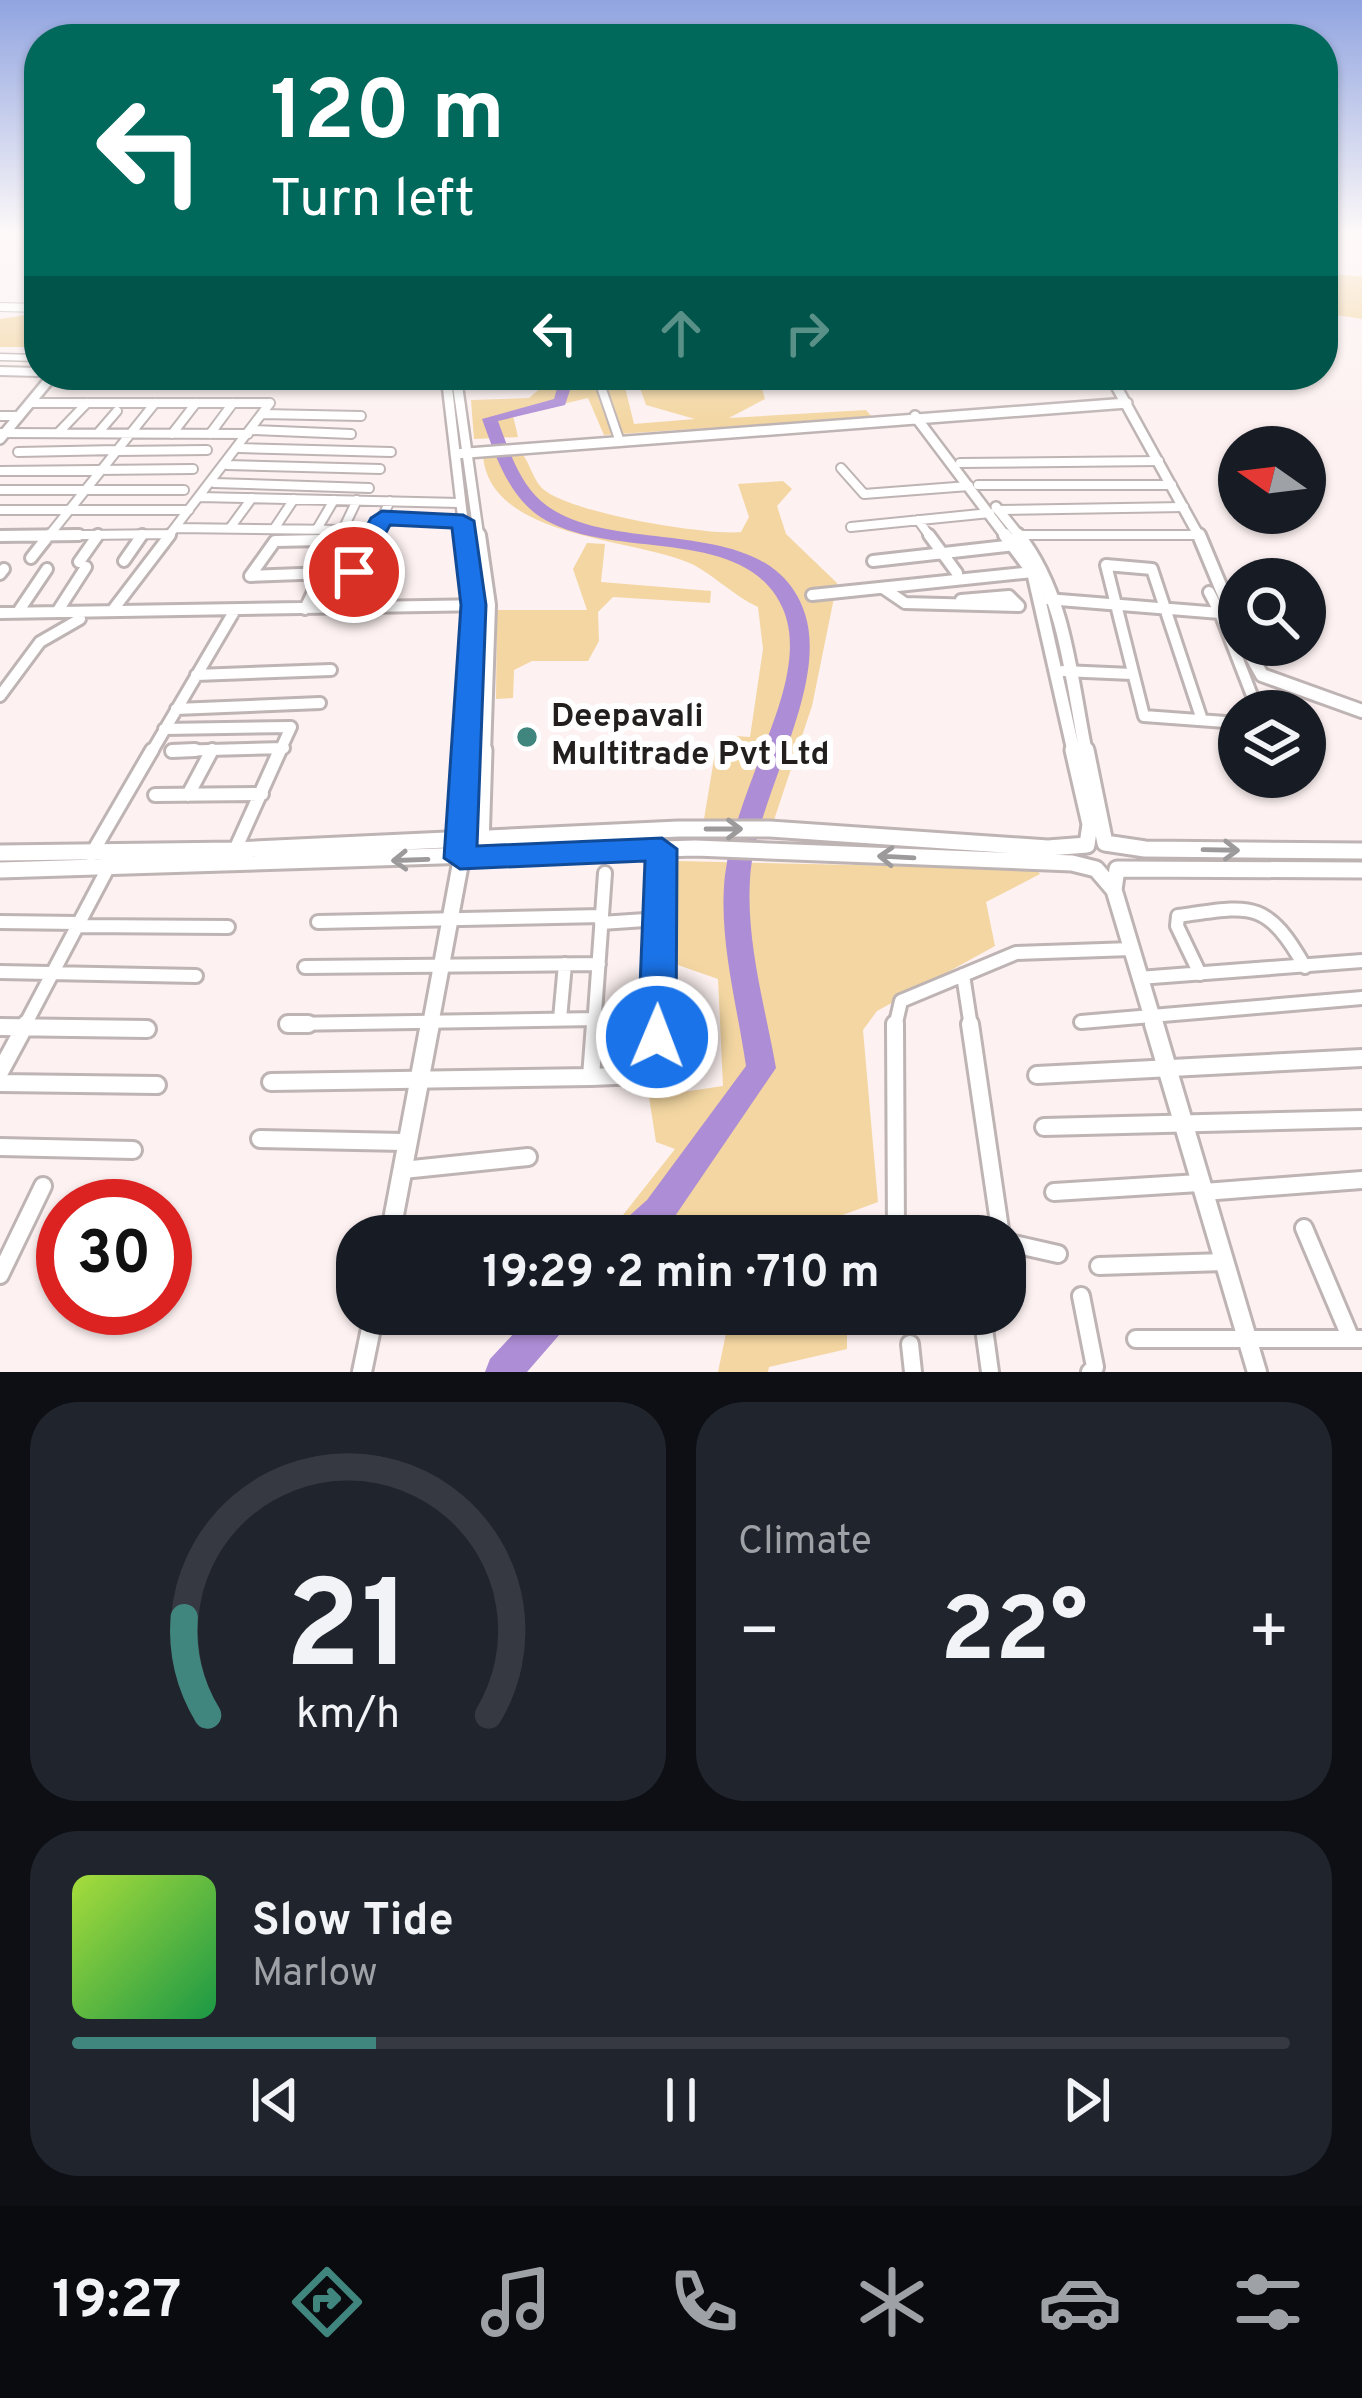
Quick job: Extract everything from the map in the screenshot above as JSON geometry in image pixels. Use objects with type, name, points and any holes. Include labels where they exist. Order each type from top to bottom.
[{"type":"street","points":[[2,435],[41,390]]},
{"type":"street","points":[[137,403],[147,390]]},
{"type":"street","points":[[395,1215],[448,915],[469,858],[482,838],[489,605],[449,390]]},
{"type":"street","points":[[458,390],[460,503],[473,605],[465,838],[469,858]]},
{"type":"street","points":[[602,390],[620,439]]},
{"type":"street","points":[[1119,390],[1199,535],[1218,581]]},
{"type":"street","points":[[461,451],[1126,401]]},
{"type":"street","points":[[30,403],[270,403],[214,483],[112,611]]},
{"type":"street","points":[[58,433],[87,403]]},
{"type":"street","points":[[31,558],[155,403]]},
{"type":"street","points":[[172,434],[196,403]]},
{"type":"street","points":[[210,434],[233,403]]},
{"type":"street","points":[[98,434],[117,412]]},
{"type":"street","points":[[262,414],[361,416]]},
{"type":"street","points":[[0,416],[19,416]]},
{"type":"street","points":[[920,418],[973,486]]},
{"type":"street","points":[[920,418],[1017,540],[1047,599],[1090,824],[1082,856],[1114,890],[1257,1372]]},
{"type":"street","points":[[2,435],[351,434]]},
{"type":"street","points":[[239,448],[393,447],[340,535],[305,609]]},
{"type":"street","points":[[18,452],[207,450]]},
{"type":"street","points":[[960,464],[1159,460]]},
{"type":"street","points":[[226,465],[380,470]]},
{"type":"street","points":[[841,468],[854,490],[864,494],[973,486],[1172,485]]},
{"type":"street","points":[[0,471],[193,469]]},
{"type":"street","points":[[214,483],[369,488]]},
{"type":"street","points":[[0,490],[184,490]]},
{"type":"street","points":[[200,497],[460,503]]},
{"type":"street","points":[[230,529],[252,498]]},
{"type":"street","points":[[274,529],[293,499]]},
{"type":"street","points":[[317,529],[334,500]]},
{"type":"street","points":[[340,535],[275,541],[250,576],[354,572],[390,501]]},
{"type":"street","points":[[851,527],[994,511],[1184,507]]},
{"type":"street","points":[[0,510],[189,510]]},
{"type":"street","points":[[382,518],[463,521]]},
{"type":"street","points":[[918,520],[957,573]]},
{"type":"street","points":[[0,548],[6,536],[230,529],[317,529],[372,539]]},
{"type":"street","points":[[57,612],[98,535]]},
{"type":"street","points":[[124,561],[142,535]]},
{"type":"street","points":[[872,561],[1017,540],[1199,535]]},
{"type":"street","points":[[1202,720],[1152,569],[1127,563],[1106,566],[1144,716],[1218,721]]},
{"type":"street","points":[[812,595],[1035,568]]},
{"type":"street","points":[[6,615],[47,569]]},
{"type":"street","points":[[883,588],[898,602],[924,604],[1011,609],[1019,606],[1009,596],[924,604]]},
{"type":"street","points":[[1210,592],[1218,609]]},
{"type":"street","points":[[1047,599],[1218,613]]},
{"type":"street","points":[[6,615],[489,605]]},
{"type":"street","points":[[83,868],[235,610]]},
{"type":"street","points":[[0,696],[40,642],[80,620]]},
{"type":"street","points":[[1257,666],[1262,675],[1362,711]]},
{"type":"street","points":[[196,675],[331,670]]},
{"type":"street","points":[[1061,671],[1132,674]]},
{"type":"street","points":[[1061,671],[1105,843],[1124,857],[1114,890]]},
{"type":"street","points":[[176,709],[320,703]]},
{"type":"street","points":[[164,729],[287,726],[292,730],[235,850]]},
{"type":"street","points":[[172,751],[284,748]]},
{"type":"street","points":[[188,794],[212,750]]},
{"type":"street","points":[[155,795],[262,794]]},
{"type":"street","points":[[0,853],[235,850],[678,829],[770,829],[963,845],[1105,843],[1145,849],[1362,850]]},
{"type":"street","points":[[0,870],[768,848],[894,858],[1051,860],[1117,869],[1362,870]]},
{"type":"street","points":[[271,1082],[639,1075],[656,1067],[662,849]]},
{"type":"street","points":[[0,1072],[107,868]]},
{"type":"street","points":[[592,1076],[605,873]]},
{"type":"street","points":[[1200,974],[1177,926],[1178,916],[1252,908],[1279,919],[1305,967]]},
{"type":"street","points":[[318,922],[448,915],[660,919]]},
{"type":"street","points":[[0,922],[227,928]]},
{"type":"street","points":[[896,1215],[895,1010],[901,1001],[1032,950],[1131,949]]},
{"type":"street","points":[[1139,978],[1362,961]]},
{"type":"street","points":[[560,1018],[565,964]]},
{"type":"street","points":[[304,967],[599,964]]},
{"type":"street","points":[[0,972],[196,976]]},
{"type":"street","points":[[963,975],[999,1215]]},
{"type":"street","points":[[1081,1022],[1362,998]]},
{"type":"street","points":[[288,1024],[595,1018],[658,1007]]},
{"type":"street","points":[[0,1027],[147,1029]]},
{"type":"street","points":[[1037,1075],[1362,1058]]},
{"type":"street","points":[[0,1083],[158,1085]]},
{"type":"street","points":[[1044,1127],[1362,1119]]},
{"type":"street","points":[[260,1138],[404,1142]]},
{"type":"street","points":[[0,1148],[133,1150]]},
{"type":"street","points":[[404,1171],[528,1157]]},
{"type":"street","points":[[1054,1192],[1362,1180]]},
{"type":"street","points":[[0,1275],[36,1200]]},
{"type":"street","points":[[1136,1339],[1357,1339],[1304,1228]]},
{"type":"street","points":[[1026,1245],[1058,1254]]},
{"type":"street","points":[[1100,1266],[1224,1262]]},
{"type":"street","points":[[1081,1296],[1095,1367],[1090,1372]]},
{"type":"street","points":[[362,1372],[370,1335]]},
{"type":"street","points":[[985,1335],[990,1372]]},
{"type":"street","points":[[910,1344],[913,1372]]},
{"type":"shaded area","points":[[1338,297],[1362,297],[1362,319],[1338,315]]},
{"type":"shaded area","points":[[24,315],[24,347],[0,347],[0,319]]},
{"type":"shaded area","points":[[538,390],[626,390],[634,424],[695,419],[646,405],[641,390],[762,390],[765,399],[729,418],[866,410],[872,417],[604,435],[588,398],[513,416],[518,437],[474,439],[471,400],[529,398]]},
{"type":"shaded area","points":[[522,453],[540,486],[553,496],[604,513],[698,530],[741,532],[749,517],[738,484],[783,481],[792,489],[777,506],[786,534],[837,583],[812,706],[774,820],[704,819],[715,753],[735,736],[750,737],[763,649],[758,607],[687,562],[564,530],[509,503],[491,483],[483,456]]},
{"type":"shaded area","points":[[587,543],[605,544],[601,582],[711,591],[710,603],[613,597],[598,612],[599,641],[588,661],[532,661],[514,670],[513,698],[496,699],[497,610],[587,610],[573,569]]},
{"type":"shaded area","points":[[676,861],[1036,869],[1040,874],[986,902],[995,946],[877,1011],[863,1030],[878,1202],[843,1215],[623,1215],[675,1149],[656,1142],[649,1097],[723,1086],[718,979],[675,964]]},
{"type":"shaded area","points":[[726,1335],[847,1335],[847,1349],[769,1367],[768,1372],[718,1372]]},
{"type":"waterway","points":[[564,390],[560,402],[490,419],[509,465],[536,506],[561,521],[594,531],[714,550],[749,563],[778,583],[795,613],[799,642],[796,675],[751,815],[737,878],[741,950],[761,1068],[655,1215]]},
{"type":"waterway","points":[[503,1372],[536,1335]]},
{"type":"place","name":"Deepavali Multitrade Pvt Ltd","points":[[527,737]]},
{"type":"route","points":[[354,572],[382,518],[463,521],[473,605],[465,838],[460,858],[662,849],[657,1037]]}]
